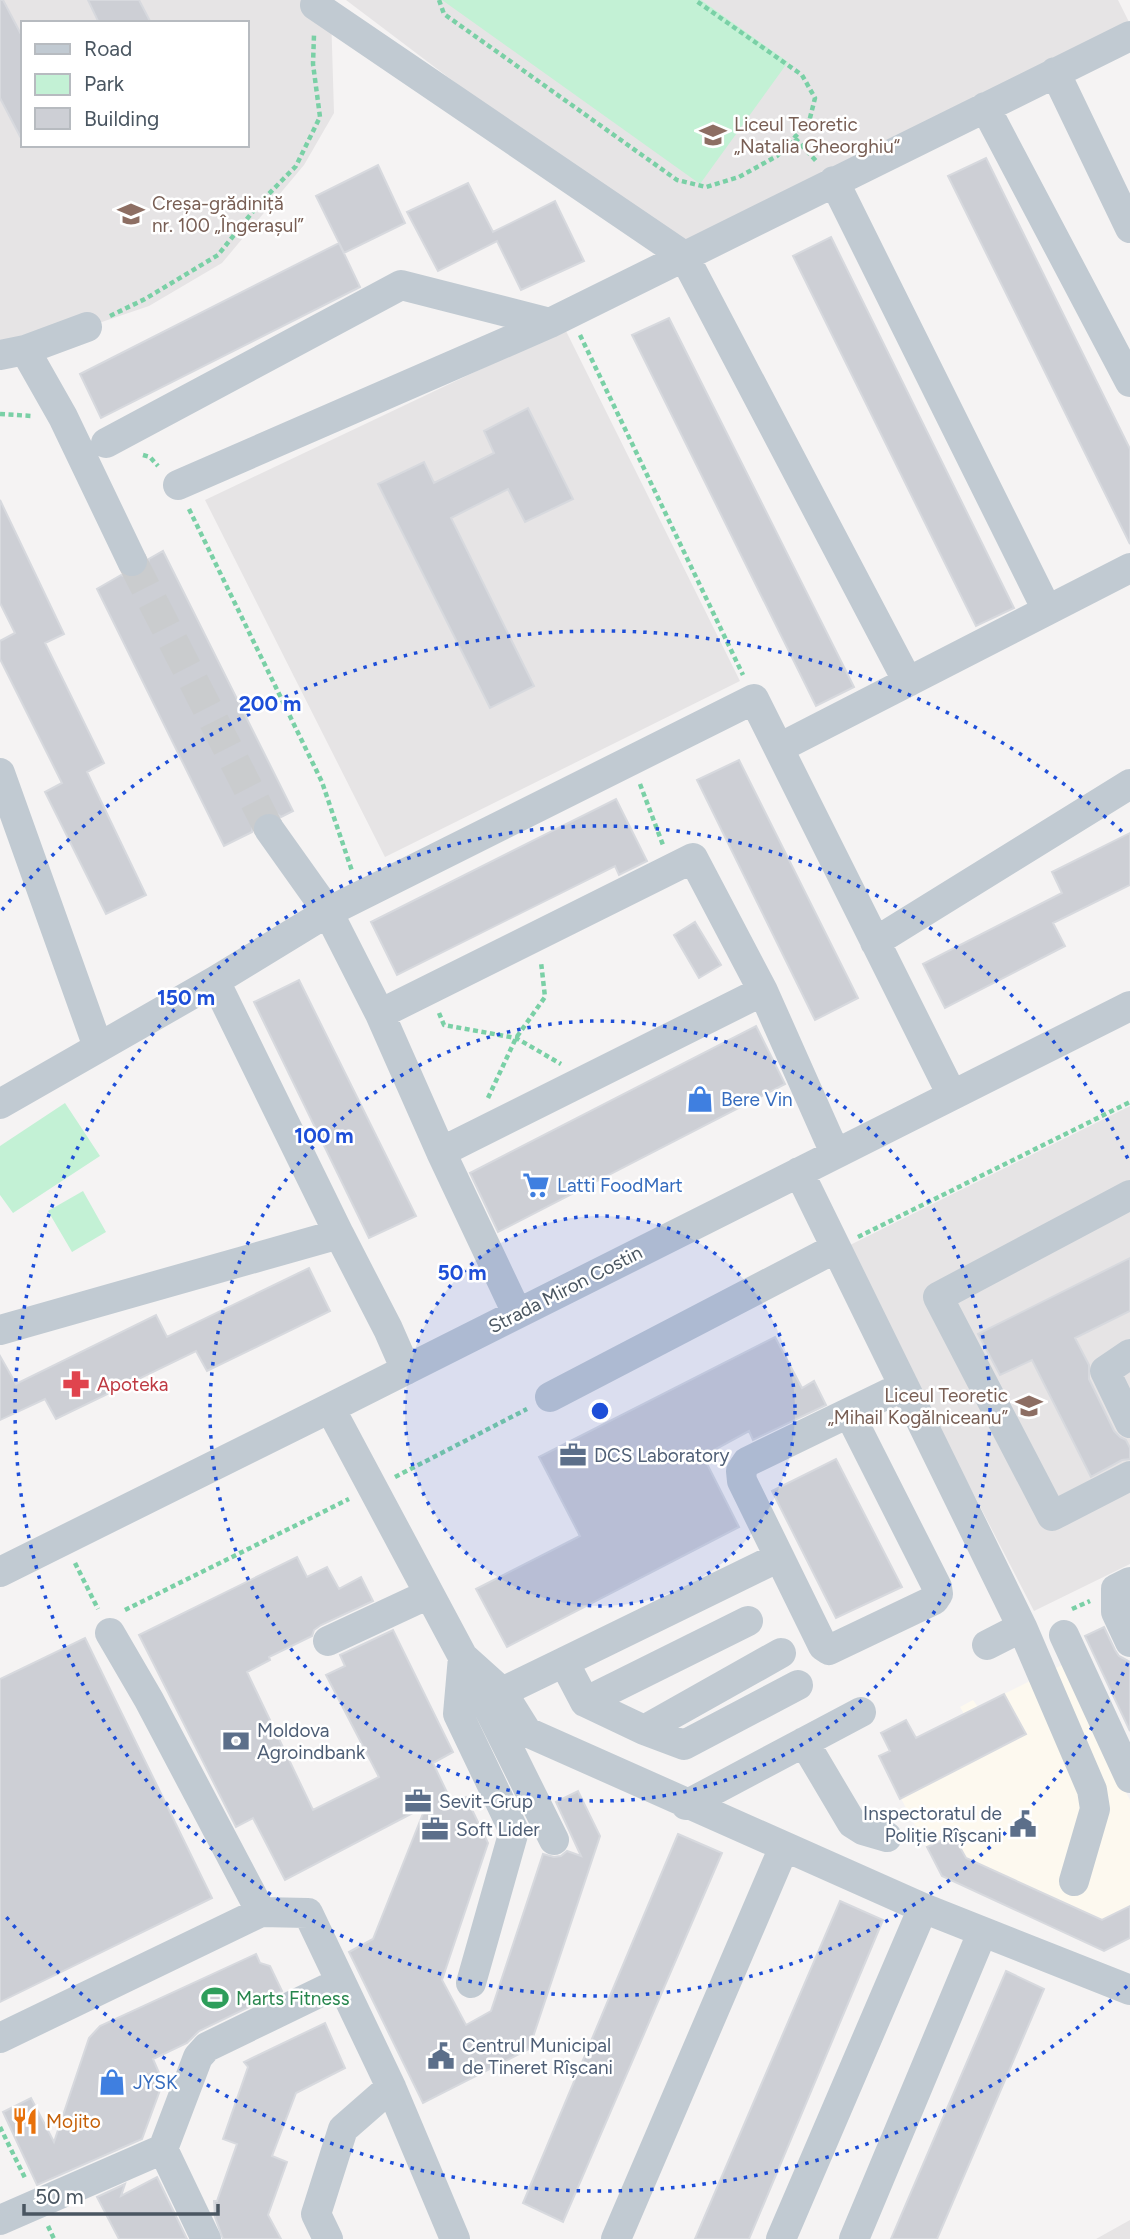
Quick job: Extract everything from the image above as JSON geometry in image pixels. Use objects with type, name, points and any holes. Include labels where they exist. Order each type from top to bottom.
[{"type":"street","points":[[314,2],[684,256],[908,682]]},
{"type":"street","points":[[178,485],[560,317],[1130,36]]},
{"type":"street","points":[[1055,72],[1130,228]]},
{"type":"street","points":[[985,107],[1130,382]]},
{"type":"street","points":[[834,181],[1047,610]]},
{"type":"street","points":[[106,443],[401,285],[560,317]]},
{"type":"street","points":[[87,327],[13,353],[63,417],[132,561]]},
{"type":"street","points":[[779,748],[1130,568]]},
{"type":"street","points":[[0,1104],[215,981],[328,912],[754,699],[952,1095]]},
{"type":"street","points":[[0,773],[98,1047]]},
{"type":"street","points":[[876,942],[1130,783]]},
{"type":"street","points":[[269,829],[328,912],[380,1014],[517,1313]]},
{"type":"street","points":[[380,1014],[693,858],[763,991],[835,1153]]},
{"type":"street","points":[[215,981],[406,1370]]},
{"type":"street","points":[[441,1152],[763,991]]},
{"type":"street","name":"Strada Miron Costin","points":[[0,1572],[1130,1006]]},
{"type":"street","points":[[799,1172],[1021,1627],[1092,1790],[1095,1809],[1074,1881]]},
{"type":"street","points":[[1130,1195],[938,1297],[1052,1516],[1130,1476]]},
{"type":"street","points":[[0,1330],[338,1234]]},
{"type":"street","points":[[550,1397],[836,1248]]},
{"type":"street","points":[[1130,1354],[1105,1371],[1130,1423]]},
{"type":"street","points":[[849,1413],[937,1587],[938,1594],[934,1600],[829,1650],[823,1646],[779,1557],[742,1481],[741,1471],[747,1462],[904,1386]]},
{"type":"street","points":[[330,1408],[463,1657],[554,1840]]},
{"type":"street","points":[[502,1692],[779,1557]]},
{"type":"street","points":[[1130,1582],[1116,1589],[1116,1612],[1130,1642]]},
{"type":"street","points":[[328,1641],[429,1594]]},
{"type":"street","points":[[108,1619],[261,1912]]},
{"type":"street","points":[[585,1702],[748,1620]]},
{"type":"street","points":[[986,1646],[1021,1627]]},
{"type":"street","points":[[1064,1634],[1130,1778]]},
{"type":"street","points":[[644,1730],[781,1653]]},
{"type":"street","points":[[463,1657],[502,1692],[527,1732],[923,1908],[1130,1990]]},
{"type":"street","points":[[463,1657],[458,1714],[514,1831],[471,1983]]},
{"type":"street","points":[[564,1662],[585,1702],[644,1730],[684,1745],[798,1685]]},
{"type":"street","points":[[687,1805],[861,1712]]},
{"type":"street","points":[[804,1742],[852,1823],[863,1830],[887,1838]]},
{"type":"street","points":[[616,2239],[783,1847]]},
{"type":"street","points":[[781,2239],[923,1908]]},
{"type":"street","points":[[0,2038],[261,1912],[308,1913],[391,2087],[454,2239]]},
{"type":"street","points":[[854,2239],[982,1933]]},
{"type":"street","points":[[0,2220],[163,2149],[198,2057],[207,2047],[341,1982]]},
{"type":"street","points":[[328,2239],[316,2214],[343,2129],[391,2087]]},
{"type":"street","points":[[163,2149],[206,2239]]},
{"type":"path","points":[[439,0],[444,14],[677,180],[706,187],[739,177],[778,156],[809,122],[815,98],[802,75],[695,0]]},
{"type":"path","points":[[87,327],[145,299],[218,255],[259,204],[296,166],[320,117],[313,64],[314,2]]},
{"type":"path","points":[[560,317],[754,699]]},
{"type":"path","points":[[178,485],[321,782],[361,895]]},
{"type":"path","points":[[631,761],[672,869]]},
{"type":"path","points":[[479,1133],[489,1094],[516,1038],[545,996],[537,935]]},
{"type":"path","points":[[429,989],[444,1025],[516,1038],[584,1080]]},
{"type":"path","points":[[836,1248],[1130,1102]]},
{"type":"path","points":[[75,1563],[108,1619],[550,1397]]},
{"type":"shaded area","name":"Creșa-grădiniță nr. 100 „Îngerașul”","points":[[0,0],[313,0],[331,13],[334,113],[304,165],[222,263],[149,306],[87,327],[0,347]]},
{"type":"shaded area","name":"Liceul Teoretic „Natalia Gheorghiu“","points":[[346,0],[1118,0],[1130,24],[673,247]]},
{"type":"shaded area","points":[[565,329],[740,681],[385,857],[205,500]]},
{"type":"shaded area","name":"Liceul Teoretic „Mihail Kogălniceanu”","points":[[1130,1106],[1130,1564],[1034,1611],[846,1247]]},
{"type":"shaded area","name":"Inspectoratul de Poliție Rîșcani","points":[[1062,1665],[1130,1800],[1130,1938],[1104,1951],[942,1876],[879,1757],[890,1750],[881,1733],[906,1720],[916,1738],[964,1714],[960,1707],[973,1700],[978,1707]]},
{"type":"shaded area","points":[[1130,2220],[1130,2239],[1096,2239]]},
{"type":"green space","points":[[442,0],[701,0],[788,62],[700,184]]},
{"type":"green space","points":[[65,1103],[100,1156],[13,1213],[0,1195],[0,1146]]},
{"type":"green space","points":[[83,1191],[106,1232],[72,1252],[48,1211]]},
{"type":"building","points":[[0,0],[3,0],[21,34],[21,138],[0,98]]},
{"type":"building","points":[[88,0],[139,0],[150,21],[98,21]]},
{"type":"building","points":[[986,158],[1130,449],[1130,544],[948,176]]},
{"type":"building","points":[[378,165],[405,223],[344,253],[316,196]]},
{"type":"building","points":[[468,183],[493,232],[555,201],[584,261],[521,290],[497,241],[438,271],[407,212]]},
{"type":"building","points":[[831,237],[1014,608],[976,626],[793,256]]},
{"type":"building","points":[[339,243],[360,287],[101,418],[80,374]]},
{"type":"building","points":[[669,318],[854,687],[816,706],[632,335]]},
{"type":"building","points":[[528,408],[573,499],[525,522],[508,489],[451,518],[534,686],[490,708],[378,484],[424,462],[434,483],[494,453],[484,431]]},
{"type":"building","points":[[0,500],[64,634],[45,643],[104,763],[87,772],[146,895],[106,914],[45,792],[62,783],[0,659],[0,641],[15,633],[0,603]]},
{"type":"building","points":[[163,551],[293,811],[281,817],[276,813],[259,814],[253,822],[252,832],[224,846],[97,589],[121,575],[130,578],[140,576],[147,570],[149,559]]},
{"type":"building","points":[[739,760],[858,998],[815,1020],[697,780]]},
{"type":"building","points":[[616,799],[647,861],[619,875],[615,866],[397,975],[371,922]]},
{"type":"building","points":[[1130,833],[1130,885],[1053,923],[1065,946],[945,1008],[923,964],[1062,893],[1052,872]]},
{"type":"building","points":[[695,922],[721,965],[699,978],[674,935]]},
{"type":"building","points":[[299,980],[416,1216],[369,1238],[254,1002]]},
{"type":"building","points":[[756,1026],[785,1084],[498,1232],[470,1173]]},
{"type":"building","points":[[1130,1258],[1130,1311],[1075,1338],[1089,1365],[1089,1379],[1114,1431],[1126,1440],[1130,1448],[1130,1459],[1122,1460],[1091,1477],[1032,1360],[1000,1375],[978,1334]]},
{"type":"building","points":[[309,1268],[330,1311],[207,1371],[196,1351],[56,1419],[45,1399],[0,1420],[0,1356],[16,1384],[156,1315],[167,1337]]},
{"type":"building","points":[[775,1337],[802,1388],[814,1381],[826,1405],[753,1440],[749,1431],[703,1456],[739,1527],[507,1647],[476,1589],[580,1536],[539,1457]]},
{"type":"building","points":[[836,1459],[902,1587],[836,1618],[772,1491]]},
{"type":"building","points":[[297,1557],[307,1577],[327,1567],[339,1589],[361,1577],[373,1601],[321,1625],[314,1630],[312,1636],[269,1657],[270,1660],[247,1672],[313,1810],[379,1777],[326,1675],[345,1666],[340,1655],[393,1630],[453,1752],[433,1763],[452,1803],[466,1797],[488,1843],[442,1980],[466,2025],[491,2011],[543,1854],[554,1857],[567,1851],[581,1856],[556,1802],[578,1791],[600,1836],[529,2049],[423,2103],[349,1952],[373,1939],[426,1806],[285,1880],[253,1818],[236,1827],[139,1635]]},
{"type":"building","points":[[1104,1627],[1119,1656],[1130,1662],[1130,1731],[1085,1636]]},
{"type":"building","points":[[85,1638],[212,1898],[0,2002],[0,1679]]},
{"type":"building","points":[[1004,1694],[1026,1734],[900,1799],[879,1756],[890,1751],[881,1733],[906,1720],[916,1738]]},
{"type":"building","points":[[678,1834],[722,1853],[563,2222],[523,2203]]},
{"type":"building","points":[[953,1835],[966,1858],[1102,1920],[1130,1906],[1130,1938],[1104,1951],[942,1876],[927,1847]]},
{"type":"building","points":[[840,1901],[883,1920],[749,2239],[695,2239]]},
{"type":"building","points":[[256,1954],[260,1963],[270,1966],[282,1991],[199,2031],[187,2043],[153,2059],[163,2082],[142,2139],[37,2185],[3,2112],[31,2098],[54,2142],[89,2038],[100,2026]]},
{"type":"building","points":[[1006,1971],[1044,1989],[937,2239],[891,2239]]},
{"type":"building","points":[[325,2023],[345,2068],[296,2093],[272,2156],[287,2162],[268,2215],[281,2239],[223,2239],[215,2217],[214,2201],[217,2201],[237,2144],[223,2139],[248,2067],[244,2062]]},
{"type":"building","points":[[157,2177],[187,2239],[119,2239],[97,2197],[125,2184],[121,2196]]},
{"type":"tunnel","points":[[132,561],[269,829]]},
{"type":"place","name":"Liceul Teoretic „Natalia Gheorghiu“","points":[[713,135]]},
{"type":"place","name":"Creșa-grădiniță nr. 100 „Îngerașul”","points":[[131,214]]},
{"type":"place","name":"Bere Vin","points":[[700,1099]]},
{"type":"place","name":"Latti FoodMart","points":[[536,1185]]},
{"type":"place","name":"Apoteka","points":[[76,1384]]},
{"type":"place","name":"Liceul Teoretic „Mihail Kogălniceanu”","points":[[1029,1406]]},
{"type":"place","name":"DCS Laboratory","points":[[573,1455]]},
{"type":"place","name":"Moldova Agroindbank","points":[[236,1741]]},
{"type":"place","name":"Sevit-Grup","points":[[418,1801]]},
{"type":"place","name":"Inspectoratul de Poliție Rîșcani","points":[[1023,1824]]},
{"type":"place","name":"Soft Lider","points":[[435,1829]]},
{"type":"place","name":"Marts Fitness","points":[[215,1998]]},
{"type":"place","name":"Centrul Municipal de Tineret Rîșcani","points":[[441,2056]]},
{"type":"place","name":"JYSK","points":[[112,2082]]},
{"type":"place","name":"Mojito","points":[[25,2121]]}]
